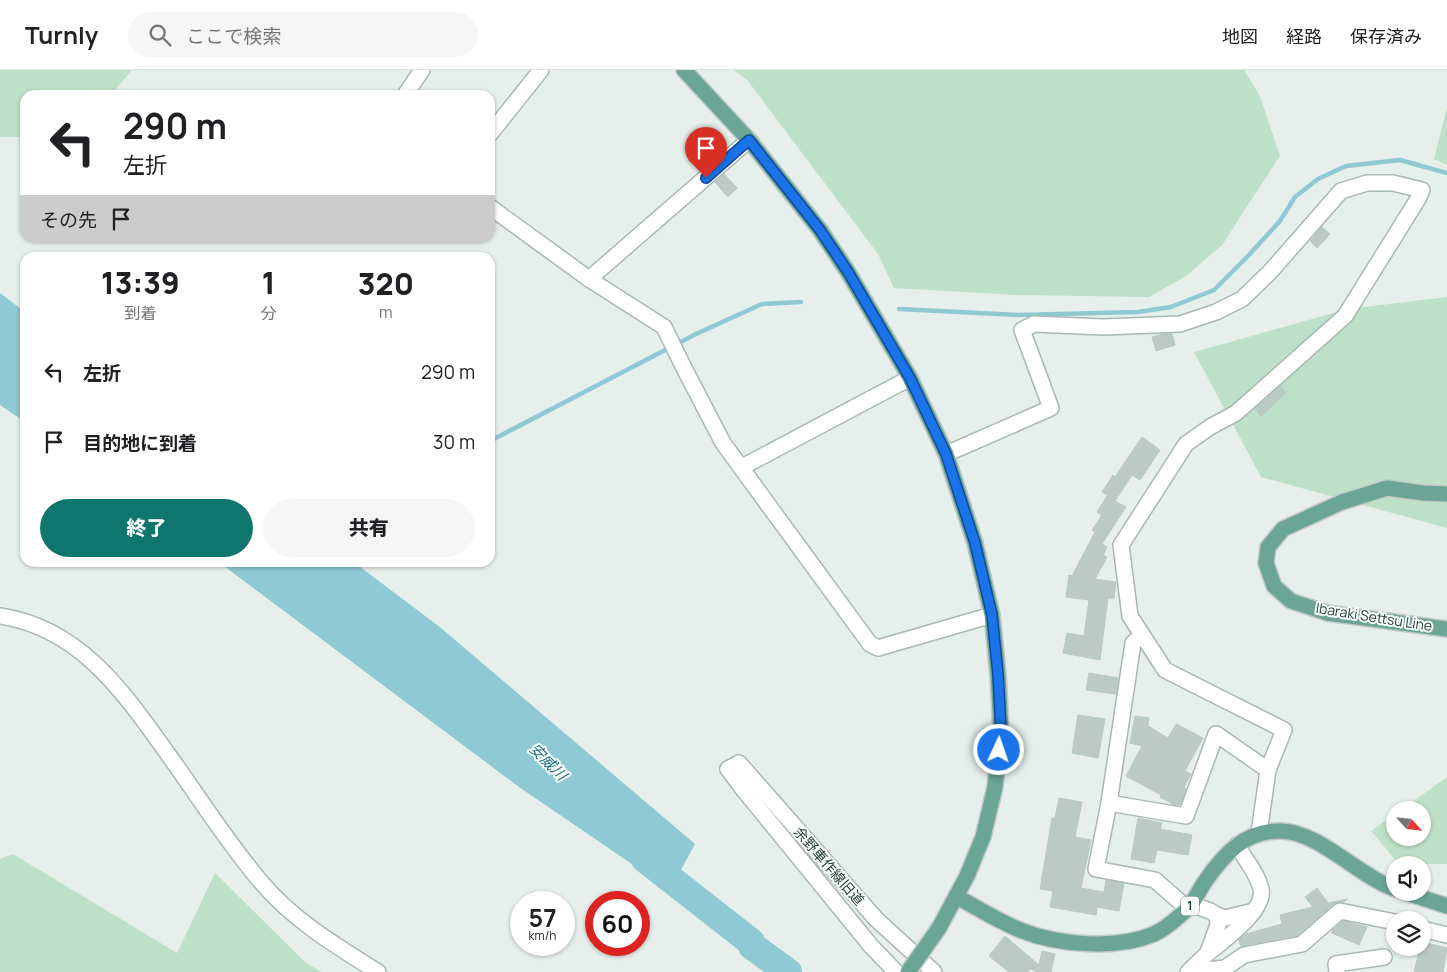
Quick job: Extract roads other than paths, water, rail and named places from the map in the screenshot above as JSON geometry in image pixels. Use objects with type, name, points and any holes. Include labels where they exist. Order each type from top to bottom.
[{"type":"main road","points":[[684,70],[749,140],[820,230],[853,279],[910,378],[946,454],[975,543],[992,615],[998,674],[1001,731],[995,787],[983,837],[967,876],[939,928],[908,972]]},
{"type":"main road","name":"Ibaraki Settsu Line","points":[[1447,494],[1386,488],[1342,502],[1283,529],[1268,547],[1266,563],[1274,586],[1291,601],[1327,613],[1447,629]]},
{"type":"main road","name":"1","points":[[956,896],[997,920],[1022,931],[1054,940],[1084,943],[1120,943],[1154,933],[1172,922],[1189,906],[1211,873],[1228,852],[1237,845],[1259,833],[1281,831],[1294,832],[1305,836],[1328,849],[1364,874],[1386,885]]},
{"type":"main road","points":[[1431,901],[1447,906]]},
{"type":"street","points":[[408,90],[422,70]]},
{"type":"street","points":[[495,128],[540,70]]},
{"type":"street","points":[[589,279],[749,140]]},
{"type":"street","points":[[946,454],[1051,408],[1022,330],[1034,324],[1103,327],[1180,324],[1216,312],[1242,299],[1270,272],[1341,191],[1367,183],[1393,183],[1422,190],[1345,316],[1236,413],[1210,427],[1186,444],[1121,545],[1130,616],[1165,670],[1284,730],[1268,770],[1259,833]]},
{"type":"street","points":[[495,211],[589,279],[664,327],[723,443],[870,644],[878,648],[992,615]]},
{"type":"street","points":[[742,467],[910,378]]},
{"type":"street","points":[[0,616],[35,625],[58,636],[95,663],[131,702],[261,883],[299,919],[378,972]]},
{"type":"street","points":[[1142,635],[1133,643],[1096,869],[1155,880],[1189,906],[1210,911],[1225,918],[1254,911]]},
{"type":"street","points":[[1108,803],[1186,816],[1216,734],[1268,770]]},
{"type":"street","name":"余野車作線旧道","points":[[896,972],[871,946],[728,769],[740,763],[876,920],[934,972]]},
{"type":"street","points":[[1188,972],[1245,922],[1260,904],[1262,891],[1257,877],[1237,845]]},
{"type":"street","points":[[1205,972],[1207,970],[1225,968],[1244,955],[1302,944],[1340,911],[1386,920]]},
{"type":"street","points":[[1206,956],[1218,925],[1217,915]]},
{"type":"street","points":[[1431,931],[1447,935]]},
{"type":"street","points":[[1337,972],[1336,964],[1384,957]]},
{"type":"water","points":[[0,293],[20,308],[20,419],[0,405]]},
{"type":"water","points":[[225,567],[360,567],[441,628],[695,844],[670,890],[519,787]]},
{"type":"waterway","points":[[899,309],[1019,315],[1138,312],[1171,307],[1214,290],[1280,221],[1295,197],[1318,179],[1346,166],[1400,160],[1447,173]]},
{"type":"waterway","points":[[495,438],[696,334],[762,304],[801,302]]},
{"type":"waterway","name":"安威川","points":[[645,859],[751,942],[752,946],[788,972]]}]
